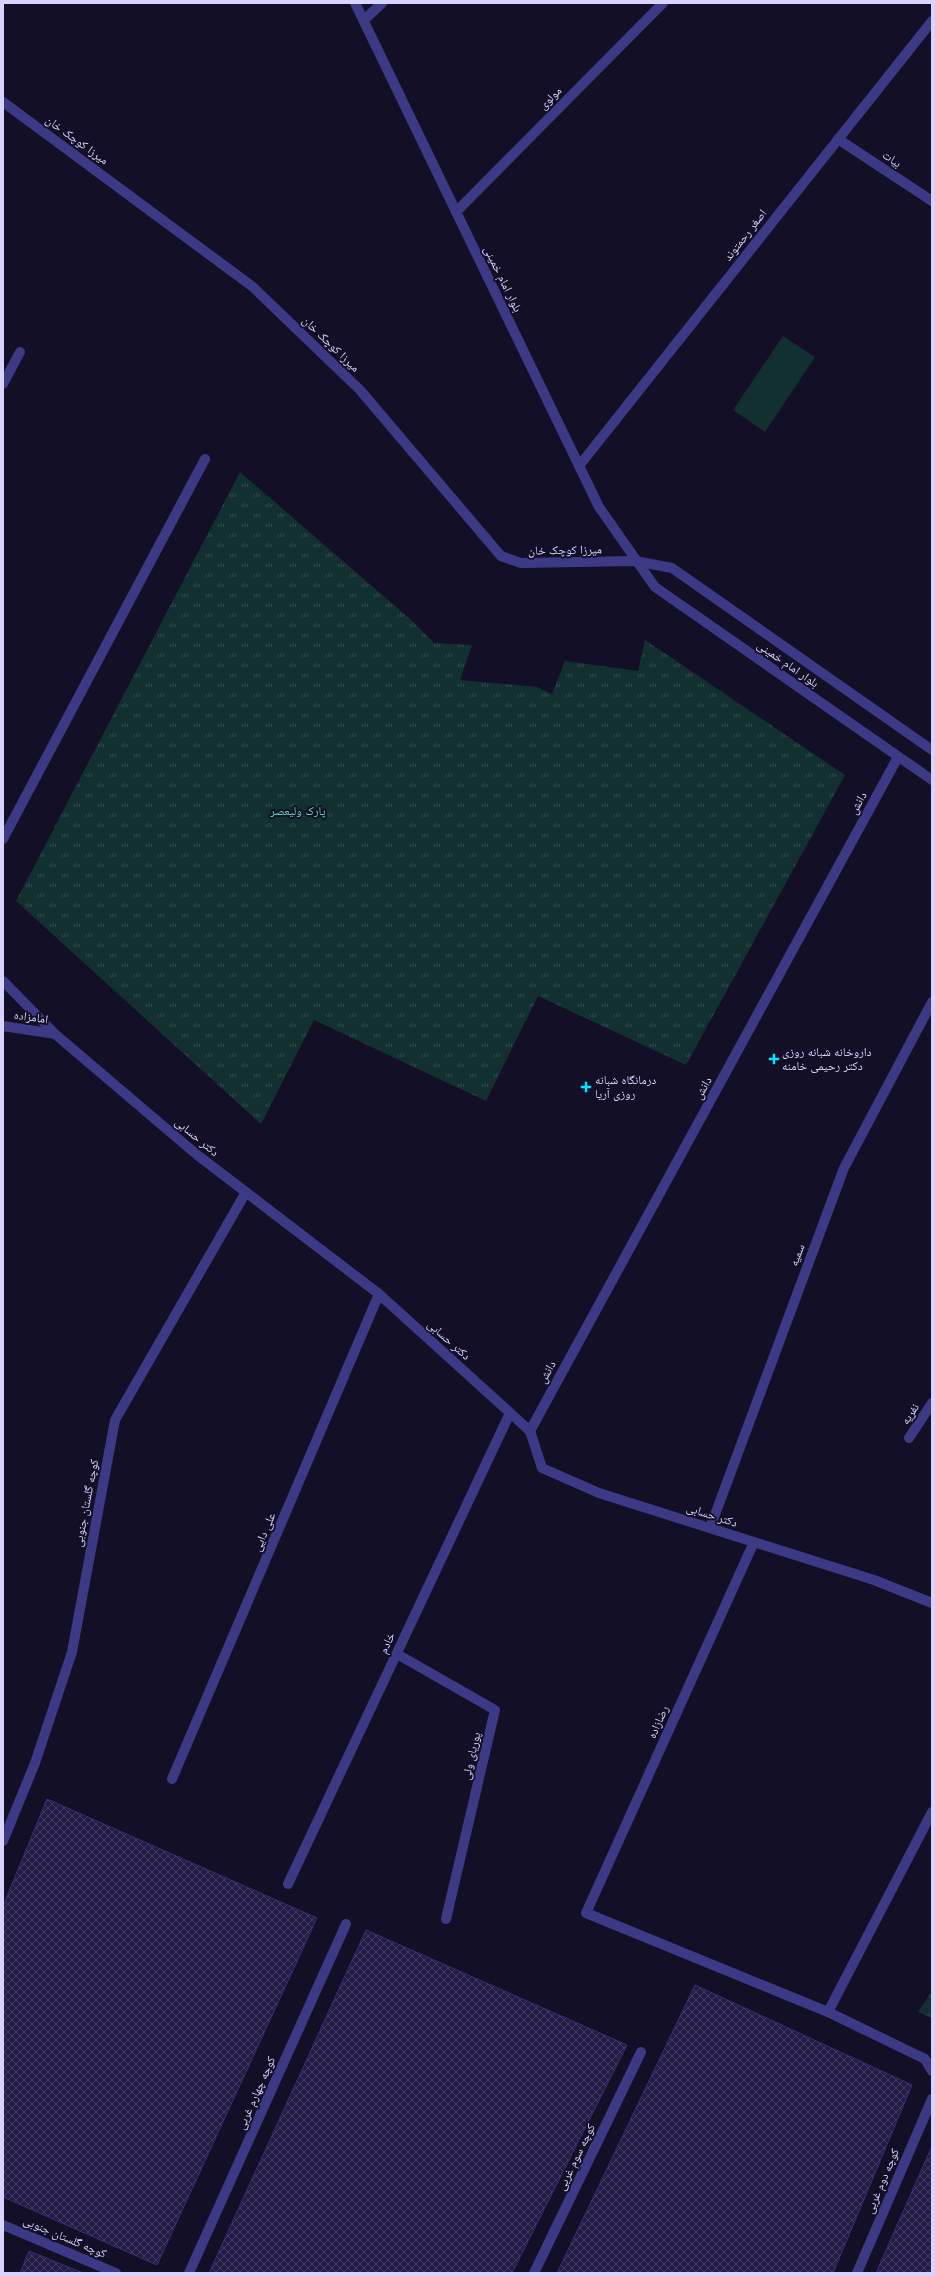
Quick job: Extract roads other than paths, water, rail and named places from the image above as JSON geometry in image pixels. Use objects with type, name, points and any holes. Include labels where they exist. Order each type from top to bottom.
[{"type":"street","name":"بلوار امام خمینی","points":[[355,3],[599,508],[635,561],[655,587],[932,780]]},
{"type":"street","points":[[364,20],[382,3]]},
{"type":"street","name":"مولوی","points":[[456,212],[663,3]]},
{"type":"street","name":"اصغر رحمتوند","points":[[579,466],[932,20]]},
{"type":"street","name":"میرزا کوچک خان","points":[[3,102],[254,287],[360,390],[501,556],[520,564],[635,561]]},
{"type":"street","name":"بیات","points":[[838,139],[932,202]]},
{"type":"street","points":[[3,384],[20,352]]},
{"type":"street","points":[[3,839],[205,459]]},
{"type":"street","name":"بلوار امام خمینی","points":[[635,561],[672,568],[932,750]]},
{"type":"street","name":"دانش","points":[[530,1431],[898,757]]},
{"type":"street","name":"دکتر حسابی","points":[[3,981],[55,1034],[196,1154],[379,1294],[530,1431],[542,1468],[599,1493],[874,1580],[932,1603]]},
{"type":"street","name":"سمیه","points":[[710,1528],[844,1168],[932,1002]]},
{"type":"street","name":"امامزاده","points":[[3,1026],[55,1034]]},
{"type":"street","name":"کوچه گلستان جنوبی","points":[[3,1841],[35,1763],[72,1652],[115,1420],[246,1192]]},
{"type":"street","name":"علی دایی","points":[[172,1779],[379,1294]]},
{"type":"street","name":"نفریه","points":[[909,1438],[932,1403]]},
{"type":"street","name":"خادم","points":[[288,1884],[510,1413]]},
{"type":"street","name":"رضازاده","points":[[754,1542],[586,1913],[828,2012]]},
{"type":"street","name":"پوریای ولی","points":[[397,1654],[495,1710],[446,1919]]},
{"type":"street","points":[[932,1812],[828,2012],[925,2059],[932,2071]]},
{"type":"street","name":"کوچه چهارم غربی","points":[[189,2273],[346,1924]]},
{"type":"street","name":"کوچه سوم غربی","points":[[534,2273],[641,2052]]},
{"type":"street","name":"کوچه دوم غربی","points":[[857,2273],[932,2099]]},
{"type":"street","name":"کوچه گلستان جنوبی","points":[[3,2225],[116,2273]]},
{"type":"place","name":"داروخانه شبانه روزی دکتر رحیمی خامنه","points":[[774,1059]]},
{"type":"place","name":"درمانگاه شبانه روزی آریا","points":[[586,1087]]},
{"type":"park label","name":"پارک ولیعصر","points":[[298,811]]}]
